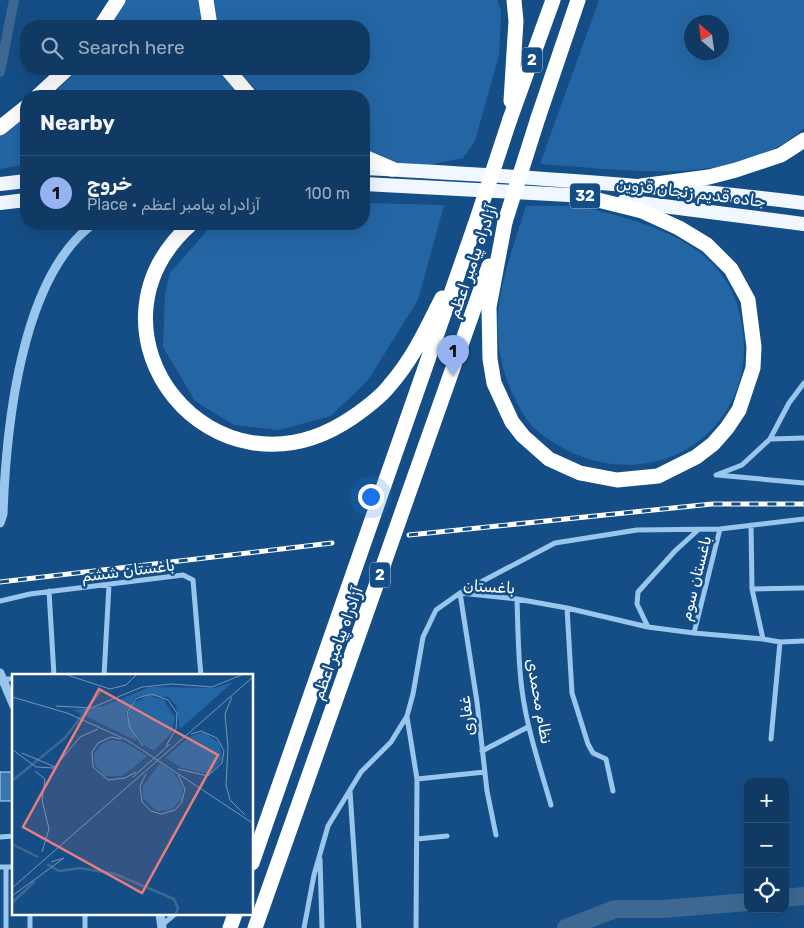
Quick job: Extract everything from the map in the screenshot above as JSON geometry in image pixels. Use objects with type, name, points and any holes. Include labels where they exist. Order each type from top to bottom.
[{"type":"highway","points":[[105,20],[118,0]]},
{"type":"highway","points":[[206,0],[209,20]]},
{"type":"highway","points":[[510,120],[516,21],[514,0]]},
{"type":"highway","name":"آزادراه پیامبر اعظم","points":[[254,857],[553,0]]},
{"type":"highway","name":"آزادراه پیامبر اعظم","points":[[255,928],[505,222],[578,0]]},
{"type":"highway","points":[[569,25],[583,0]]},
{"type":"highway","points":[[44,90],[60,75]]},
{"type":"highway","points":[[232,75],[245,90]]},
{"type":"highway","points":[[0,128],[20,112]]},
{"type":"highway","points":[[640,186],[709,177],[736,170],[781,155],[804,140]]},
{"type":"highway","points":[[370,160],[392,169]]},
{"type":"highway","name":"جاده قدیم زنجان قزوین","points":[[370,168],[640,186],[804,203]]},
{"type":"highway","points":[[4,184],[20,182]]},
{"type":"highway","name":"جاده قدیم زنجان قزوین","points":[[370,184],[578,195],[804,224]]},
{"type":"highway","points":[[505,222],[489,306],[490,359],[494,383],[512,422],[549,459],[580,473],[617,480],[658,476],[696,457],[713,444],[739,410],[753,368],[754,347],[748,300],[731,269],[707,245],[679,228],[642,211],[578,195]]},
{"type":"highway","points":[[4,202],[20,201]]},
{"type":"highway","points":[[184,230],[162,257],[150,284],[145,316],[149,346],[157,372],[173,397],[194,418],[220,433],[252,444],[279,445],[308,440],[339,427],[372,403],[390,386],[411,359],[468,245]]},
{"type":"highway","points":[[230,928],[234,916]]},
{"type":"street","points":[[0,523],[4,514],[9,425],[31,325],[40,298],[56,268],[84,230]]},
{"type":"street","points":[[804,382],[789,403],[770,439],[742,465],[716,475],[804,483]]},
{"type":"street","points":[[770,439],[804,438]]},
{"type":"street","points":[[460,593],[555,543],[637,530],[720,529],[804,519]]},
{"type":"street","points":[[751,525],[752,589],[763,639]]},
{"type":"street","name":"باغستان سوم","points":[[694,633],[720,529]]},
{"type":"street","points":[[648,627],[637,604],[638,592],[675,551],[698,530]]},
{"type":"street","name":"باغستان ششم","points":[[0,601],[49,591],[183,576],[193,580],[201,674]]},
{"type":"street","points":[[104,674],[109,585]]},
{"type":"street","points":[[752,589],[804,588]]},
{"type":"street","points":[[49,591],[54,674]]},
{"type":"street","name":"باغستان","points":[[304,928],[308,900],[328,826],[361,772],[391,742],[407,716],[413,694],[423,637],[436,610],[460,593],[517,599],[567,608],[648,627],[780,642],[804,641]]},
{"type":"street","name":"غفاری","points":[[460,593],[477,702],[487,792],[496,835]]},
{"type":"street","name":"نظام محمدی","points":[[517,599],[522,691],[528,726],[551,805]]},
{"type":"street","points":[[567,608],[572,693],[588,744],[593,753],[606,759],[613,791]]},
{"type":"street","points":[[772,740],[780,642]]},
{"type":"street","points":[[1,676],[12,701]]},
{"type":"street","points":[[407,716],[417,780],[416,928]]},
{"type":"street","points":[[482,751],[528,726]]},
{"type":"street","points":[[417,780],[485,772]]},
{"type":"street","points":[[350,791],[359,928]]},
{"type":"street","points":[[417,839],[447,836]]},
{"type":"street","points":[[320,850],[322,928]]},
{"type":"street","points":[[3,867],[6,928]]},
{"type":"street","points":[[162,926],[172,916]]},
{"type":"shaded area","points":[[121,0],[199,0],[201,20],[110,20]]},
{"type":"shaded area","points":[[212,0],[497,0],[501,11],[499,55],[475,141],[463,158],[423,166],[393,163],[370,154],[370,90],[257,90],[240,75],[370,75],[370,20],[215,20]]},
{"type":"shaded area","points":[[599,0],[804,0],[804,128],[777,147],[747,160],[713,168],[678,171],[607,169],[540,164]]},
{"type":"shaded area","points":[[72,75],[223,75],[237,90],[57,90]]},
{"type":"shaded area","points":[[20,122],[20,165],[0,169],[0,137]]},
{"type":"shaded area","points":[[370,203],[444,205],[418,300],[368,380],[331,416],[279,430],[234,425],[195,401],[163,347],[165,294],[170,273],[208,230],[370,230]]},
{"type":"shaded area","points":[[526,206],[579,207],[650,226],[690,246],[706,257],[719,271],[730,287],[737,305],[742,326],[743,362],[734,397],[714,428],[705,436],[688,448],[670,457],[632,465],[612,464],[593,460],[556,444],[534,428],[528,421],[516,402],[504,370],[498,337],[499,305],[502,288]]},
{"type":"building","points":[[0,772],[12,772],[12,801],[0,801]]},
{"type":"waterway","points":[[0,72],[14,0]]},
{"type":"waterway","points":[[789,898],[804,896]]},
{"type":"waterway","points":[[566,928],[615,909],[663,909],[744,902]]},
{"type":"railway","points":[[409,535],[712,504],[804,504]]},
{"type":"railway","points":[[0,582],[332,543]]},
{"type":"place","name":"خروج","points":[[453,376]]}]
